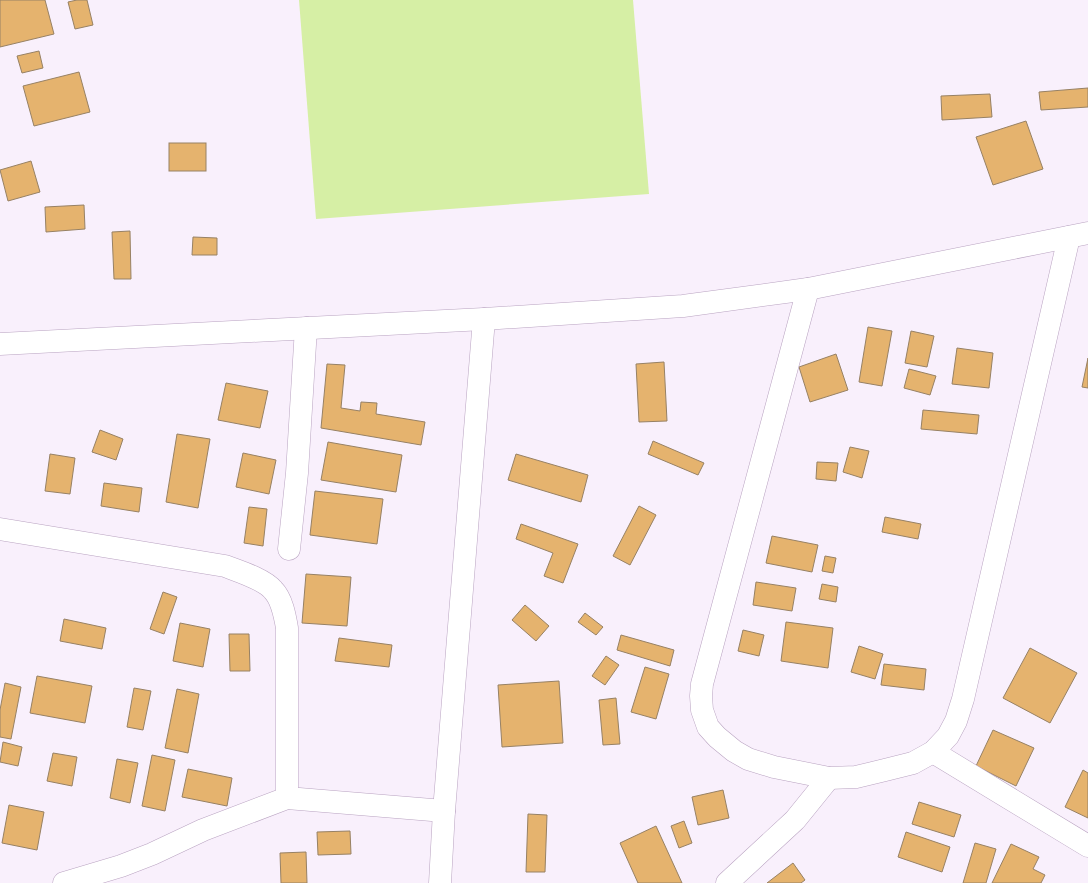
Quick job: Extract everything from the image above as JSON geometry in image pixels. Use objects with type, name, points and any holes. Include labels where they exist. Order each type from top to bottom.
[{"type":"street","points":[[0,344],[484,319],[683,306],[808,289],[1079,235],[956,721],[948,736],[933,752],[913,763],[856,777],[829,778],[748,759],[734,751],[717,737],[708,727],[702,710],[701,696],[704,677],[808,289]]},
{"type":"street","points":[[440,883],[444,811],[484,319]]},
{"type":"street","points":[[289,549],[297,473],[306,328]]},
{"type":"street","points":[[0,528],[225,566],[252,576],[272,589],[277,595],[282,606],[287,628],[287,798]]},
{"type":"street","points":[[933,752],[1088,846]]},
{"type":"street","points":[[727,883],[795,820],[829,778]]},
{"type":"street","points":[[64,883],[121,866],[145,857],[204,830],[287,798],[444,811]]},
{"type":"green space","points":[[299,0],[633,0],[649,194],[316,219]]},
{"type":"building","points":[[0,0],[45,0],[54,34],[0,47]]},
{"type":"building","points":[[87,0],[93,25],[75,29],[68,2]]},
{"type":"building","points":[[39,51],[43,68],[22,73],[17,56]]},
{"type":"building","points":[[79,72],[90,112],[34,126],[23,86]]},
{"type":"building","points":[[1088,88],[1088,107],[1041,110],[1039,92]]},
{"type":"building","points":[[990,94],[992,117],[942,120],[941,96]]},
{"type":"building","points":[[1026,121],[1043,169],[993,185],[976,137]]},
{"type":"building","points":[[169,143],[206,143],[206,171],[169,171]]},
{"type":"building","points":[[31,161],[40,192],[8,201],[0,170]]},
{"type":"building","points":[[84,205],[85,229],[46,232],[45,207]]},
{"type":"building","points":[[130,231],[131,279],[114,279],[112,232]]},
{"type":"building","points":[[193,237],[217,238],[217,255],[192,255]]},
{"type":"building","points":[[868,327],[892,331],[882,386],[859,382]]},
{"type":"building","points":[[911,331],[934,336],[927,367],[905,363]]},
{"type":"building","points":[[957,348],[993,353],[989,388],[952,384]]},
{"type":"building","points":[[836,354],[848,390],[810,402],[799,367]]},
{"type":"building","points":[[1088,358],[1088,388],[1082,387]]},
{"type":"building","points":[[664,362],[667,421],[639,422],[636,364]]},
{"type":"building","points":[[327,364],[345,365],[341,408],[360,411],[361,402],[377,403],[376,414],[425,422],[421,445],[321,428]]},
{"type":"building","points":[[909,369],[936,376],[930,395],[904,388]]},
{"type":"building","points":[[226,383],[268,391],[260,428],[218,420]]},
{"type":"building","points":[[923,410],[979,415],[977,434],[921,429]]},
{"type":"building","points":[[100,430],[123,439],[116,460],[92,452]]},
{"type":"building","points":[[177,434],[210,439],[198,508],[166,502]]},
{"type":"building","points":[[653,441],[704,463],[698,475],[648,454]]},
{"type":"building","points":[[328,442],[402,455],[396,492],[321,480]]},
{"type":"building","points":[[850,447],[869,451],[862,478],[843,472]]},
{"type":"building","points":[[243,453],[276,460],[269,494],[236,487]]},
{"type":"building","points":[[50,454],[75,458],[70,494],[45,491]]},
{"type":"building","points":[[516,454],[588,475],[581,502],[508,480]]},
{"type":"building","points":[[817,462],[838,463],[836,481],[816,479]]},
{"type":"building","points":[[104,483],[142,488],[139,512],[101,506]]},
{"type":"building","points":[[315,491],[383,499],[377,544],[310,535]]},
{"type":"building","points":[[639,506],[656,515],[630,565],[613,556]]},
{"type":"building","points":[[249,507],[267,509],[263,546],[244,543]]},
{"type":"building","points":[[885,517],[921,524],[918,539],[882,532]]},
{"type":"building","points":[[521,524],[578,544],[563,583],[544,576],[553,553],[516,539]]},
{"type":"building","points":[[772,536],[818,545],[812,572],[766,563]]},
{"type":"building","points":[[825,556],[836,558],[833,573],[822,571]]},
{"type":"building","points":[[306,574],[351,577],[347,626],[302,623]]},
{"type":"building","points":[[756,582],[796,588],[792,611],[753,605]]},
{"type":"building","points":[[822,584],[838,587],[836,602],[819,599]]},
{"type":"building","points":[[163,592],[177,597],[164,634],[150,629]]},
{"type":"building","points":[[525,605],[549,626],[536,641],[512,620]]},
{"type":"building","points":[[585,613],[603,627],[596,635],[578,622]]},
{"type":"building","points":[[64,619],[106,628],[102,649],[60,641]]},
{"type":"building","points":[[786,622],[833,628],[828,668],[781,661]]},
{"type":"building","points":[[180,623],[210,629],[203,667],[173,661]]},
{"type":"building","points":[[743,630],[764,635],[759,656],[738,651]]},
{"type":"building","points":[[229,634],[249,634],[250,671],[230,671]]},
{"type":"building","points":[[621,635],[674,650],[670,666],[617,650]]},
{"type":"building","points":[[339,638],[392,645],[389,667],[335,661]]},
{"type":"building","points":[[859,646],[883,654],[875,679],[851,672]]},
{"type":"building","points":[[1030,648],[1077,673],[1050,723],[1003,698]]},
{"type":"building","points":[[606,656],[619,665],[605,685],[592,676]]},
{"type":"building","points":[[884,664],[926,669],[924,690],[881,685]]},
{"type":"building","points":[[645,667],[669,674],[656,719],[631,712]]},
{"type":"building","points":[[37,676],[92,686],[85,723],[30,713]]},
{"type":"building","points":[[559,681],[563,743],[502,747],[498,685]]},
{"type":"building","points":[[5,683],[21,687],[11,739],[0,737],[0,710]]},
{"type":"building","points":[[134,688],[151,691],[143,730],[127,727]]},
{"type":"building","points":[[177,689],[199,694],[188,753],[165,748]]},
{"type":"building","points":[[616,698],[620,744],[603,745],[599,700]]},
{"type":"building","points":[[993,730],[1034,748],[1016,786],[976,766]]},
{"type":"building","points":[[3,742],[22,747],[18,766],[0,762]]},
{"type":"building","points":[[53,753],[77,757],[72,786],[47,781]]},
{"type":"building","points":[[152,755],[175,760],[165,811],[142,806]]},
{"type":"building","points":[[117,759],[138,763],[130,803],[110,798]]},
{"type":"building","points":[[188,769],[232,778],[227,806],[182,797]]},
{"type":"building","points":[[1083,770],[1088,773],[1088,818],[1065,807]]},
{"type":"building","points":[[723,790],[729,818],[698,825],[692,797]]},
{"type":"building","points":[[919,802],[961,815],[954,837],[912,824]]},
{"type":"building","points":[[9,805],[44,812],[37,850],[2,843]]},
{"type":"building","points":[[528,814],[547,815],[545,872],[526,872]]},
{"type":"building","points":[[684,821],[692,843],[679,848],[671,826]]},
{"type":"building","points":[[656,826],[682,883],[638,883],[620,843]]},
{"type":"building","points":[[350,831],[351,854],[318,855],[317,832]]},
{"type":"building","points":[[906,832],[950,847],[942,872],[898,857]]},
{"type":"building","points":[[975,843],[996,849],[986,883],[963,883]]},
{"type":"building","points":[[1011,844],[1039,857],[1033,869],[1045,875],[1041,883],[992,883]]},
{"type":"building","points":[[306,852],[307,883],[281,883],[280,853]]},
{"type":"building","points":[[793,863],[805,880],[801,883],[767,883]]}]
